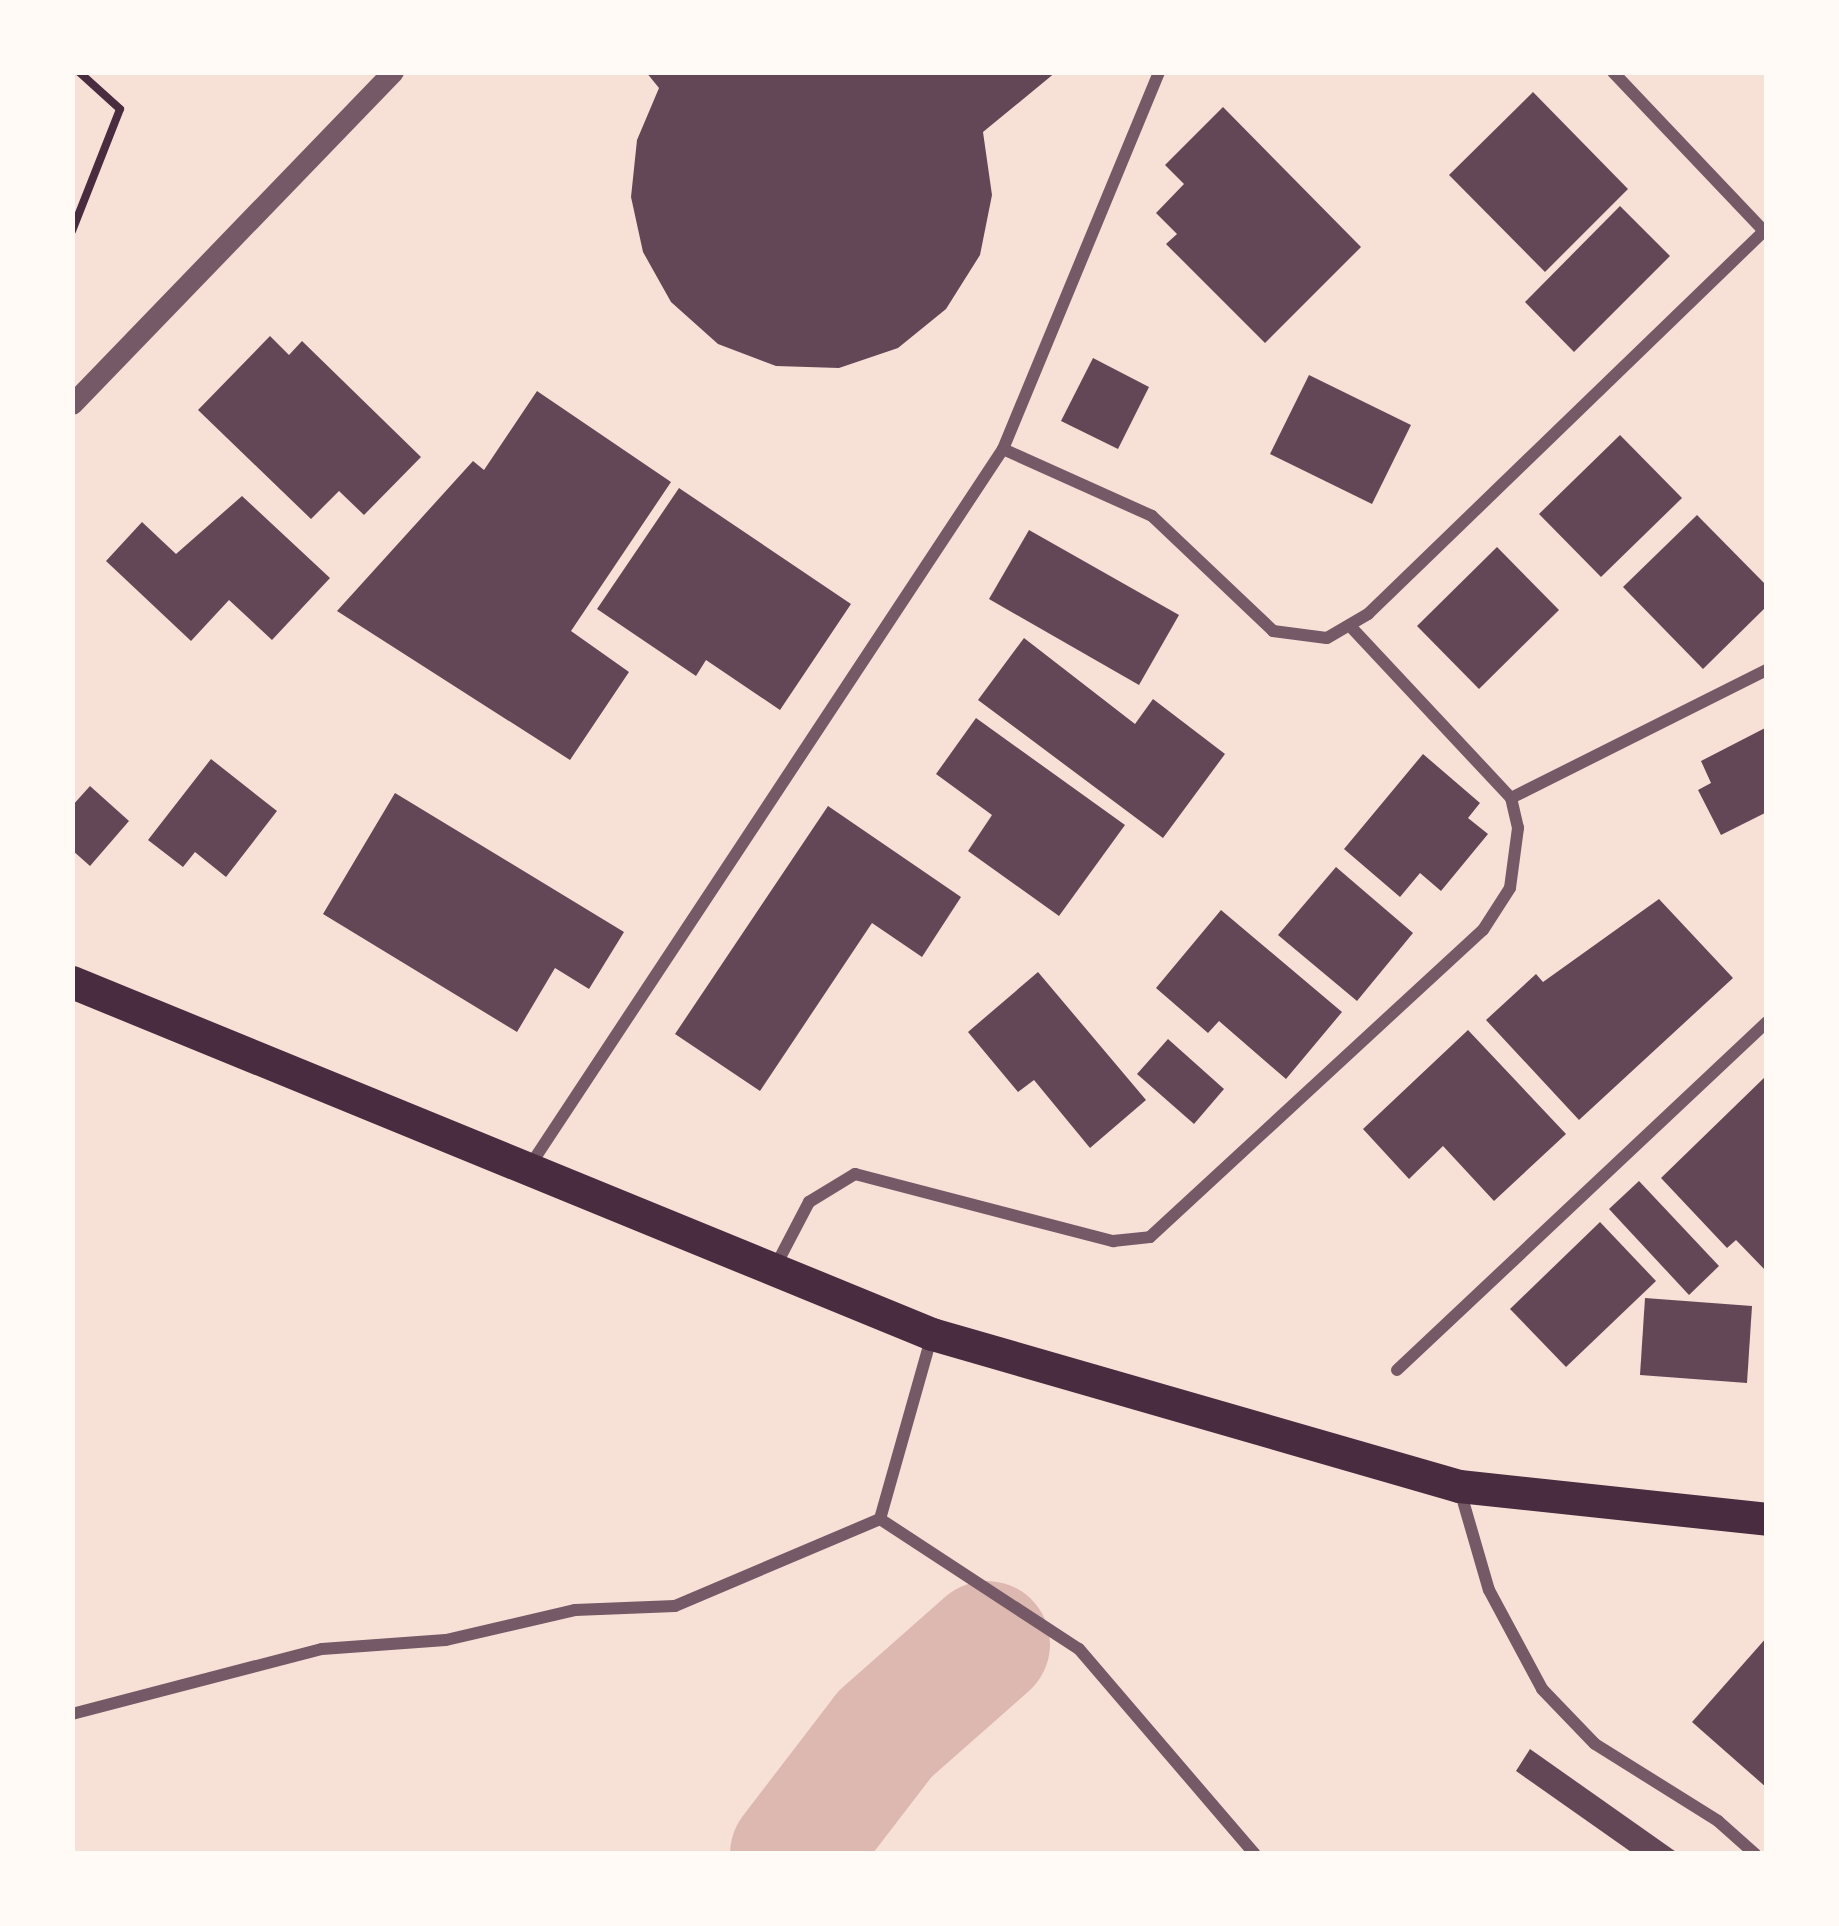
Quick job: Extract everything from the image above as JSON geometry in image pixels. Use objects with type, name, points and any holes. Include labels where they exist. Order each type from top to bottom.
[{"type":"highway","points":[[72,982],[932,1334],[1459,1486],[1767,1519]]},
{"type":"street","points":[[72,404],[394,72]]},
{"type":"street","points":[[528,1168],[1003,449],[1159,72]]},
{"type":"street","points":[[1003,449],[1152,516],[1273,631],[1301,640],[1352,628],[1766,232],[1613,72]]},
{"type":"street","points":[[774,1269],[809,1202],[856,1174],[1113,1241],[1150,1237],[1484,930],[1510,888],[1518,827],[1511,798],[1352,628]]},
{"type":"street","points":[[1511,798],[1767,670]]},
{"type":"street","points":[[1397,1370],[1767,1022]]},
{"type":"street","points":[[880,1519],[932,1334]]},
{"type":"street","points":[[1459,1486],[1489,1590],[1542,1690],[1595,1744],[1718,1821],[1755,1854]]},
{"type":"street","points":[[72,1714],[322,1649],[446,1640],[574,1610],[675,1606],[880,1519]]},
{"type":"street","points":[[880,1519],[1079,1649],[1255,1854]]},
{"type":"path","points":[[72,231],[120,109],[79,72]]},
{"type":"building","points":[[646,72],[1056,72],[983,132],[992,195],[980,255],[946,309],[898,348],[839,368],[776,366],[718,344],[671,302],[643,252],[631,197],[637,140],[659,88]]},
{"type":"building","points":[[1533,92],[1628,189],[1545,272],[1449,175]]},
{"type":"building","points":[[1223,107],[1361,247],[1265,343],[1166,244],[1177,234],[1156,213],[1184,184],[1165,165]]},
{"type":"building","points":[[1620,206],[1670,256],[1574,352],[1525,302]]},
{"type":"building","points":[[270,336],[289,355],[302,341],[421,457],[364,515],[339,491],[311,519],[198,410]]},
{"type":"building","points":[[1093,358],[1149,387],[1118,449],[1061,421]]},
{"type":"building","points":[[1309,375],[1411,425],[1372,504],[1270,454]]},
{"type":"building","points":[[537,391],[671,482],[571,631],[629,672],[570,760],[337,611],[473,461],[484,470]]},
{"type":"building","points":[[1620,435],[1682,498],[1601,577],[1539,514]]},
{"type":"building","points":[[679,488],[851,604],[780,710],[706,660],[696,676],[597,609]]},
{"type":"building","points":[[242,496],[330,578],[272,640],[229,600],[191,641],[106,561],[142,522],[176,554]]},
{"type":"building","points":[[1697,515],[1767,586],[1767,606],[1703,669],[1623,587]]},
{"type":"building","points":[[1029,530],[1179,615],[1139,685],[989,599]]},
{"type":"building","points":[[1497,547],[1559,610],[1479,689],[1417,626]]},
{"type":"building","points":[[1024,638],[1135,724],[1153,699],[1225,754],[1163,838],[978,700]]},
{"type":"building","points":[[976,718],[1125,825],[1059,916],[968,851],[992,815],[936,774]]},
{"type":"building","points":[[1767,727],[1767,812],[1721,835],[1698,790],[1711,783],[1701,761]]},
{"type":"building","points":[[1423,754],[1480,803],[1468,818],[1488,834],[1441,891],[1420,873],[1400,897],[1344,849]]},
{"type":"building","points":[[211,759],[277,811],[226,877],[195,852],[183,867],[148,840]]},
{"type":"building","points":[[90,786],[129,821],[90,866],[72,850],[72,806]]},
{"type":"building","points":[[395,793],[624,932],[589,989],[555,968],[517,1032],[323,914]]},
{"type":"building","points":[[828,806],[961,897],[922,957],[872,923],[760,1091],[675,1034]]},
{"type":"building","points":[[1336,867],[1413,933],[1357,1001],[1278,935]]},
{"type":"building","points":[[1659,899],[1733,978],[1579,1120],[1486,1020],[1536,974],[1543,982]]},
{"type":"building","points":[[1221,910],[1342,1012],[1286,1079],[1219,1021],[1208,1033],[1156,988]]},
{"type":"building","points":[[1038,972],[1146,1100],[1090,1148],[1034,1080],[1018,1092],[968,1032]]},
{"type":"building","points":[[1468,1030],[1566,1134],[1494,1201],[1443,1146],[1409,1179],[1363,1129]]},
{"type":"building","points":[[1168,1039],[1224,1089],[1194,1124],[1137,1074]]},
{"type":"building","points":[[1767,1075],[1767,1272],[1736,1240],[1727,1248],[1661,1178]]},
{"type":"building","points":[[1639,1181],[1719,1266],[1689,1295],[1609,1209]]},
{"type":"building","points":[[1600,1222],[1656,1281],[1566,1367],[1510,1309]]},
{"type":"building","points":[[1645,1298],[1752,1306],[1747,1383],[1640,1375]]},
{"type":"building","points":[[1767,1637],[1767,1788],[1692,1722]]},
{"type":"building","points":[[1530,1749],[1679,1854],[1634,1854],[1516,1771]]},
{"type":"waterway","points":[[793,1854],[885,1734],[987,1644]]}]
